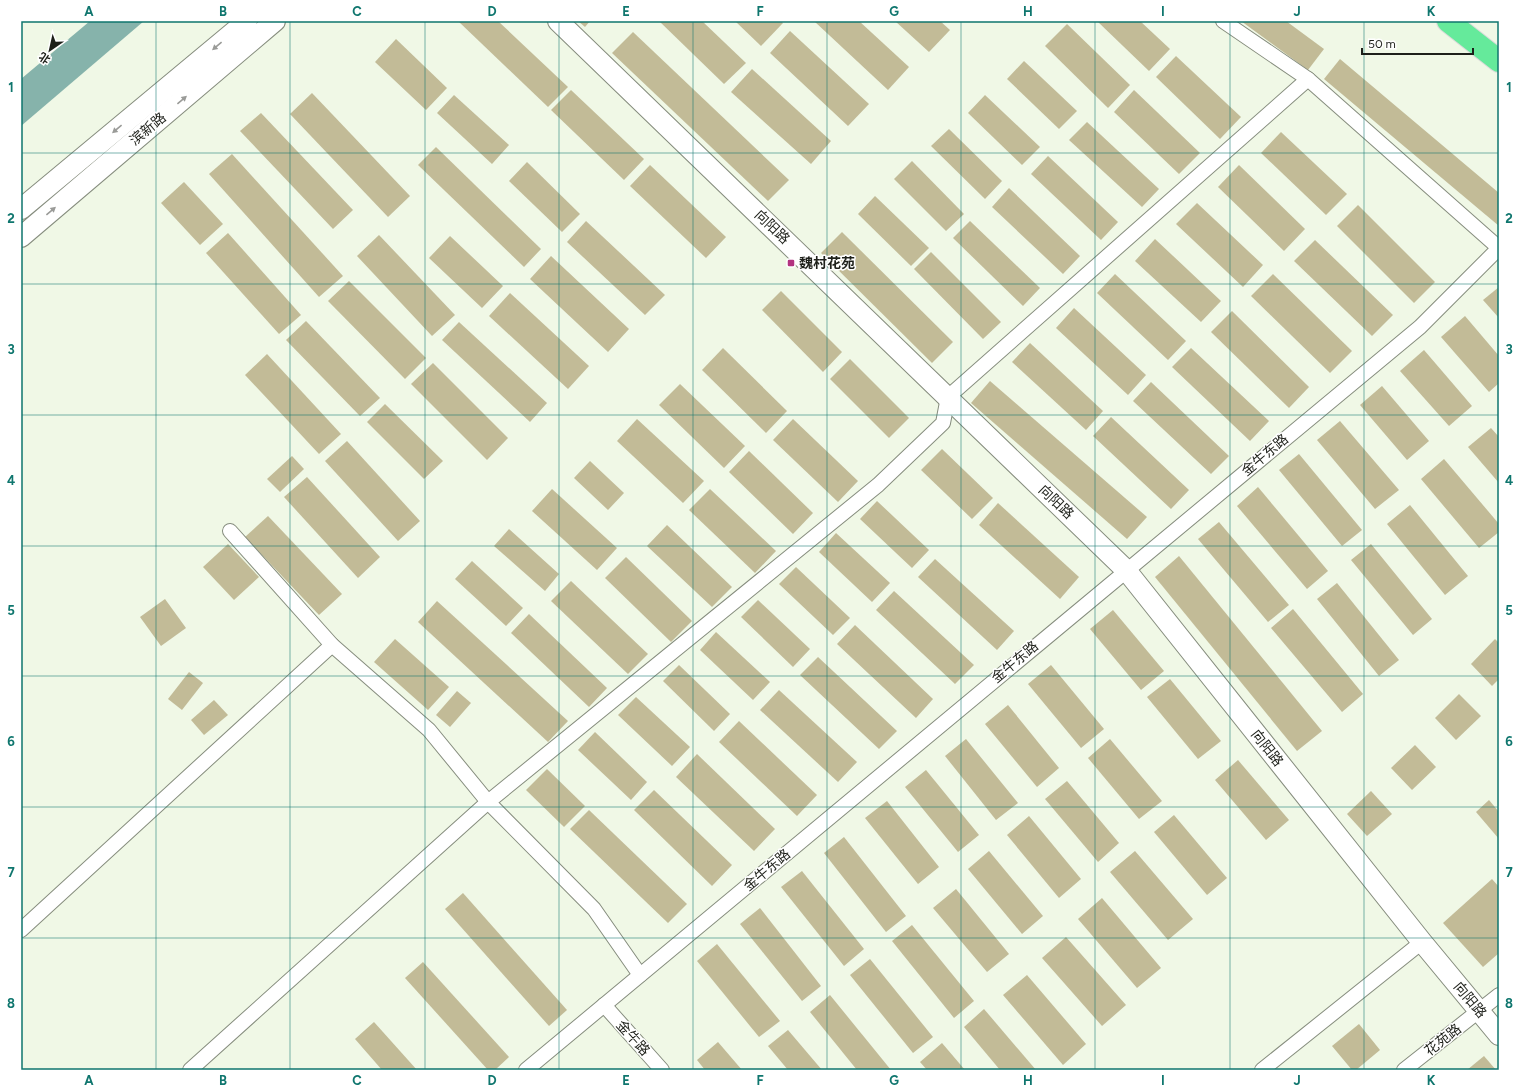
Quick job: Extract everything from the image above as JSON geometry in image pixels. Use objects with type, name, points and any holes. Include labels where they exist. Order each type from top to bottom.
[{"type":"highway","points":[[1448,21],[1499,61]]},
{"type":"street","name":"滨新路","points":[[21,209],[248,21]]},
{"type":"street","name":"滨新路","points":[[21,237],[275,21]]},
{"type":"street","name":"向阳路","points":[[558,21],[1126,570],[1422,942],[1499,1035]]},
{"type":"street","points":[[1223,21],[1308,80],[1499,248]]},
{"type":"street","points":[[190,1070],[488,802],[878,486],[943,423],[948,397],[1308,80]]},
{"type":"street","name":"金牛东路","points":[[526,1070],[1420,327],[1499,248]]},
{"type":"street","points":[[230,531],[332,645],[429,730],[488,802],[594,909],[640,976]]},
{"type":"street","points":[[21,930],[332,645]]},
{"type":"street","points":[[1262,1070],[1422,942]]},
{"type":"street","name":"花苑路","points":[[1404,1070],[1499,995]]},
{"type":"street","name":"金牛路","points":[[604,1005],[662,1070]]},
{"type":"water","points":[[90,21],[144,21],[21,126],[21,79]]},
{"type":"building","points":[[458,21],[498,21],[568,87],[548,107]]},
{"type":"building","points":[[578,21],[590,21],[585,27]]},
{"type":"building","points":[[659,21],[702,21],[746,63],[724,84]]},
{"type":"building","points":[[735,21],[781,21],[783,23],[761,46]]},
{"type":"building","points":[[814,21],[859,21],[909,67],[888,90]]},
{"type":"building","points":[[895,21],[940,21],[950,30],[929,52]]},
{"type":"building","points":[[1097,21],[1140,21],[1170,49],[1149,71]]},
{"type":"building","points":[[1241,21],[1286,21],[1324,49],[1308,70]]},
{"type":"building","points":[[1067,24],[1130,85],[1108,108],[1045,46]]},
{"type":"building","points":[[790,31],[869,104],[848,126],[770,53]]},
{"type":"building","points":[[633,32],[789,180],[768,201],[612,53]]},
{"type":"building","points":[[396,39],[447,88],[426,110],[375,62]]},
{"type":"building","points":[[1176,56],[1241,117],[1220,139],[1156,77]]},
{"type":"building","points":[[1340,59],[1499,193],[1499,226],[1324,79]]},
{"type":"building","points":[[1024,61],[1077,111],[1059,129],[1007,79]]},
{"type":"building","points":[[752,69],[831,141],[811,164],[731,92]]},
{"type":"building","points":[[571,90],[644,159],[624,180],[551,110]]},
{"type":"building","points":[[1134,90],[1200,153],[1179,174],[1114,112]]},
{"type":"building","points":[[312,93],[410,196],[388,217],[290,114]]},
{"type":"building","points":[[454,95],[509,145],[492,164],[437,113]]},
{"type":"building","points":[[985,95],[1040,147],[1022,165],[968,113]]},
{"type":"building","points":[[261,113],[353,210],[333,229],[240,131]]},
{"type":"building","points":[[1087,122],[1159,189],[1142,207],[1069,140]]},
{"type":"building","points":[[949,129],[1002,181],[985,199],[931,146]]},
{"type":"building","points":[[1281,132],[1347,194],[1326,215],[1261,153]]},
{"type":"building","points":[[436,147],[541,249],[524,267],[418,165]]},
{"type":"building","points":[[232,154],[343,276],[319,297],[209,174]]},
{"type":"building","points":[[1048,156],[1118,222],[1101,240],[1031,174]]},
{"type":"building","points":[[912,161],[964,214],[946,231],[894,179]]},
{"type":"building","points":[[527,162],[580,214],[562,232],[509,181]]},
{"type":"building","points":[[650,165],[726,237],[706,258],[630,186]]},
{"type":"building","points":[[1239,165],[1305,229],[1284,251],[1218,187]]},
{"type":"building","points":[[184,182],[223,224],[200,245],[161,203]]},
{"type":"building","points":[[1009,188],[1080,256],[1063,274],[992,207]]},
{"type":"building","points":[[875,196],[929,248],[911,266],[858,214]]},
{"type":"building","points":[[1197,203],[1263,265],[1243,287],[1176,224]]},
{"type":"building","points":[[1358,205],[1435,282],[1414,303],[1337,226]]},
{"type":"building","points":[[586,221],[665,295],[645,315],[567,242]]},
{"type":"building","points":[[970,221],[1040,288],[1023,306],[953,238]]},
{"type":"building","points":[[842,232],[953,342],[932,363],[821,253]]},
{"type":"building","points":[[228,233],[301,315],[279,334],[206,253]]},
{"type":"building","points":[[379,235],[455,315],[432,336],[357,256]]},
{"type":"building","points":[[450,236],[503,286],[482,308],[429,258]]},
{"type":"building","points":[[1155,239],[1221,301],[1201,322],[1135,261]]},
{"type":"building","points":[[1315,240],[1393,315],[1372,336],[1294,261]]},
{"type":"building","points":[[931,252],[1001,322],[983,339],[914,269]]},
{"type":"building","points":[[551,256],[629,329],[608,352],[530,279]]},
{"type":"building","points":[[1115,274],[1186,341],[1168,360],[1097,293]]},
{"type":"building","points":[[1273,274],[1352,351],[1330,373],[1251,296]]},
{"type":"building","points":[[349,281],[426,358],[405,379],[328,301]]},
{"type":"building","points":[[1499,287],[1499,318],[1483,300]]},
{"type":"building","points":[[781,291],[842,352],[823,372],[762,310]]},
{"type":"building","points":[[510,293],[589,366],[568,389],[489,316]]},
{"type":"building","points":[[1074,308],[1146,375],[1128,395],[1056,328]]},
{"type":"building","points":[[1232,311],[1309,387],[1289,408],[1211,332]]},
{"type":"building","points":[[1465,316],[1499,356],[1499,383],[1489,392],[1441,337]]},
{"type":"building","points":[[306,321],[380,398],[360,416],[286,340]]},
{"type":"building","points":[[459,322],[547,403],[530,422],[442,340]]},
{"type":"building","points":[[1030,343],[1103,411],[1086,430],[1012,362]]},
{"type":"building","points":[[723,348],[787,411],[766,433],[702,370]]},
{"type":"building","points":[[1191,348],[1269,421],[1250,441],[1172,367]]},
{"type":"building","points":[[1424,350],[1472,406],[1449,426],[1400,371]]},
{"type":"building","points":[[267,354],[341,434],[319,454],[245,375]]},
{"type":"building","points":[[850,359],[909,418],[889,438],[830,379]]},
{"type":"building","points":[[433,363],[508,438],[487,460],[411,384]]},
{"type":"building","points":[[990,381],[1147,517],[1127,539],[971,403]]},
{"type":"building","points":[[1151,382],[1229,456],[1211,474],[1133,401]]},
{"type":"building","points":[[680,384],[745,446],[724,468],[659,405]]},
{"type":"building","points":[[1382,386],[1429,441],[1407,460],[1360,405]]},
{"type":"building","points":[[385,404],[443,461],[424,479],[367,422]]},
{"type":"building","points":[[1111,417],[1189,490],[1171,509],[1093,436]]},
{"type":"building","points":[[637,419],[704,481],[683,503],[617,441]]},
{"type":"building","points":[[793,419],[858,481],[838,502],[773,440]]},
{"type":"building","points":[[1340,421],[1399,490],[1375,509],[1317,440]]},
{"type":"building","points":[[1491,428],[1499,437],[1499,483],[1468,447]]},
{"type":"building","points":[[347,441],[420,521],[398,541],[325,461]]},
{"type":"building","points":[[942,449],[993,498],[972,519],[921,470]]},
{"type":"building","points":[[749,451],[813,513],[793,534],[729,472]]},
{"type":"building","points":[[1299,454],[1362,530],[1342,546],[1279,470]]},
{"type":"building","points":[[292,456],[304,469],[280,492],[267,479]]},
{"type":"building","points":[[1444,459],[1499,524],[1499,532],[1479,548],[1421,479]]},
{"type":"building","points":[[590,461],[624,493],[608,510],[574,478]]},
{"type":"building","points":[[307,477],[380,557],[358,578],[284,497]]},
{"type":"building","points":[[1258,487],[1328,571],[1307,589],[1237,506]]},
{"type":"building","points":[[552,489],[617,548],[597,570],[532,511]]},
{"type":"building","points":[[710,489],[776,551],[755,573],[689,510]]},
{"type":"building","points":[[877,501],[929,550],[912,568],[860,519]]},
{"type":"building","points":[[998,503],[1079,577],[1060,599],[979,525]]},
{"type":"building","points":[[1410,505],[1468,576],[1445,595],[1387,524]]},
{"type":"building","points":[[268,516],[342,594],[319,615],[245,537]]},
{"type":"building","points":[[1219,522],[1289,605],[1268,622],[1198,539]]},
{"type":"building","points":[[667,525],[732,587],[712,607],[647,546]]},
{"type":"building","points":[[509,529],[559,574],[545,591],[494,546]]},
{"type":"building","points":[[836,533],[890,583],[872,602],[819,552]]},
{"type":"building","points":[[228,544],[259,577],[234,600],[203,567]]},
{"type":"building","points":[[1371,544],[1432,619],[1413,635],[1351,560]]},
{"type":"building","points":[[1179,556],[1322,731],[1297,751],[1155,577]]},
{"type":"building","points":[[626,557],[692,621],[671,642],[605,578]]},
{"type":"building","points":[[935,559],[1014,631],[997,650],[918,577]]},
{"type":"building","points":[[472,561],[523,608],[506,626],[455,579]]},
{"type":"building","points":[[796,567],[850,618],[833,635],[779,584]]},
{"type":"building","points":[[571,581],[648,654],[628,674],[551,601]]},
{"type":"building","points":[[1337,583],[1399,660],[1379,676],[1317,599]]},
{"type":"building","points":[[894,591],[974,665],[955,684],[876,610]]},
{"type":"building","points":[[165,599],[186,628],[161,646],[140,617]]},
{"type":"building","points":[[758,600],[810,649],[793,667],[741,617]]},
{"type":"building","points":[[437,601],[568,721],[548,742],[418,622]]},
{"type":"building","points":[[1293,609],[1363,694],[1342,712],[1271,628]]},
{"type":"building","points":[[1113,610],[1164,671],[1141,690],[1090,629]]},
{"type":"building","points":[[529,614],[607,688],[589,707],[511,633]]},
{"type":"building","points":[[855,625],[933,699],[916,718],[837,644]]},
{"type":"building","points":[[716,632],[770,682],[753,700],[700,650]]},
{"type":"building","points":[[395,639],[449,687],[428,710],[374,662]]},
{"type":"building","points":[[1495,639],[1499,643],[1499,679],[1492,686],[1471,664]]},
{"type":"building","points":[[818,657],[897,731],[879,749],[800,675]]},
{"type":"building","points":[[679,665],[730,714],[714,731],[663,681]]},
{"type":"building","points":[[1051,665],[1104,729],[1081,748],[1028,684]]},
{"type":"building","points":[[189,672],[203,683],[182,710],[168,699]]},
{"type":"building","points":[[1170,679],[1221,741],[1198,759],[1147,697]]},
{"type":"building","points":[[779,690],[857,762],[838,782],[760,710]]},
{"type":"building","points":[[457,691],[471,703],[450,727],[436,715]]},
{"type":"building","points":[[1459,694],[1481,716],[1456,740],[1435,718]]},
{"type":"building","points":[[636,697],[690,747],[672,766],[618,715]]},
{"type":"building","points":[[214,700],[228,715],[204,735],[191,720]]},
{"type":"building","points":[[1008,705],[1059,768],[1037,787],[985,724]]},
{"type":"building","points":[[739,721],[817,795],[797,816],[719,742]]},
{"type":"building","points":[[595,732],[647,782],[631,800],[578,750]]},
{"type":"building","points":[[966,739],[1018,803],[996,820],[945,756]]},
{"type":"building","points":[[1110,739],[1162,801],[1139,819],[1088,758]]},
{"type":"building","points":[[1415,745],[1436,767],[1412,790],[1391,768]]},
{"type":"building","points":[[697,754],[775,829],[754,851],[676,777]]},
{"type":"building","points":[[1238,760],[1289,820],[1266,840],[1215,780]]},
{"type":"building","points":[[547,769],[585,806],[564,827],[526,790]]},
{"type":"building","points":[[926,770],[979,835],[958,852],[905,787]]},
{"type":"building","points":[[1067,781],[1119,843],[1098,862],[1045,799]]},
{"type":"building","points":[[654,790],[732,865],[712,886],[634,810]]},
{"type":"building","points":[[1371,791],[1392,814],[1367,836],[1347,814]]},
{"type":"building","points":[[1489,800],[1499,812],[1499,839],[1476,812]]},
{"type":"building","points":[[887,801],[939,867],[918,884],[865,818]]},
{"type":"building","points":[[589,810],[687,904],[668,923],[570,829]]},
{"type":"building","points":[[1174,815],[1227,878],[1207,895],[1154,832]]},
{"type":"building","points":[[1029,816],[1081,879],[1059,898],[1007,835]]},
{"type":"building","points":[[844,837],[906,916],[886,932],[824,853]]},
{"type":"building","points":[[989,851],[1043,916],[1022,934],[968,869]]},
{"type":"building","points":[[1135,851],[1193,919],[1168,940],[1110,872]]},
{"type":"building","points":[[802,871],[864,949],[844,966],[781,887]]},
{"type":"building","points":[[1492,879],[1499,887],[1499,953],[1483,967],[1443,923]]},
{"type":"building","points":[[956,889],[1009,954],[987,972],[933,908]]},
{"type":"building","points":[[463,893],[567,1010],[549,1026],[445,909]]},
{"type":"building","points":[[1102,898],[1161,968],[1137,988],[1078,919]]},
{"type":"building","points":[[760,908],[821,986],[802,1001],[740,924]]},
{"type":"building","points":[[912,925],[974,1001],[954,1018],[892,941]]},
{"type":"building","points":[[1066,937],[1126,1005],[1102,1026],[1042,958]]},
{"type":"building","points":[[717,944],[780,1021],[759,1037],[697,961]]},
{"type":"building","points":[[870,959],[933,1037],[913,1053],[850,975]]},
{"type":"building","points":[[423,962],[509,1057],[495,1070],[488,1070],[405,978]]},
{"type":"building","points":[[1027,975],[1086,1044],[1063,1065],[1003,995]]},
{"type":"building","points":[[830,995],[891,1070],[857,1070],[810,1012]]},
{"type":"building","points":[[984,1009],[1036,1070],[1000,1070],[964,1027]]},
{"type":"building","points":[[374,1022],[417,1070],[382,1070],[355,1039]]},
{"type":"building","points":[[1359,1024],[1380,1050],[1356,1070],[1352,1070],[1332,1046]]},
{"type":"building","points":[[788,1030],[822,1070],[788,1070],[768,1046]]},
{"type":"building","points":[[718,1042],[742,1070],[705,1070],[697,1060]]},
{"type":"building","points":[[942,1043],[965,1070],[927,1070],[920,1062]]},
{"type":"building","points":[[1484,1056],[1496,1070],[1467,1070]]},
{"type":"place","name":"魏村花苑","points":[[791,263]]}]
